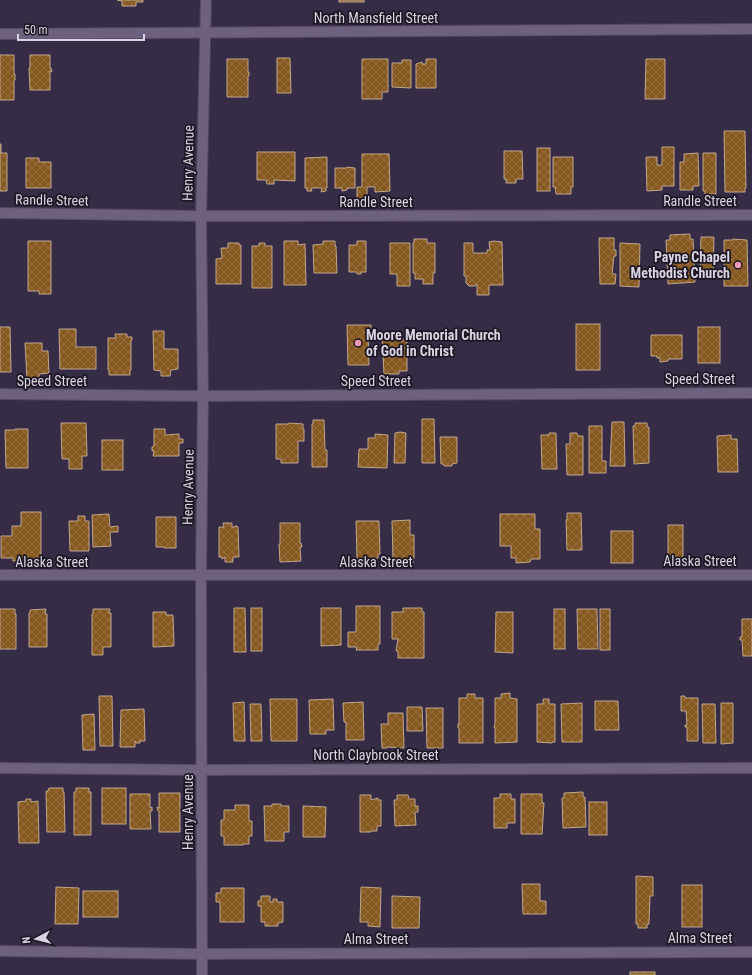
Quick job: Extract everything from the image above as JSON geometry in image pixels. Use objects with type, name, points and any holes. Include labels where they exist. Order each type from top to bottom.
[{"type":"street","name":"Henry Avenue","points":[[202,975],[201,576],[203,396],[201,216],[204,33],[206,0]]},
{"type":"street","name":"North Mansfield Street","points":[[0,34],[752,29]]},
{"type":"street","name":"Randle Street","points":[[0,213],[201,216],[752,215]]},
{"type":"street","name":"Speed Street","points":[[0,394],[203,396],[752,393]]},
{"type":"street","name":"Alaska Street","points":[[0,575],[752,575]]},
{"type":"street","name":"North Claybrook Street","points":[[0,768],[202,770],[752,768]]},
{"type":"street","name":"Alma Street","points":[[0,951],[202,954],[752,952]]},
{"type":"building","points":[[117,0],[143,0],[143,2],[136,2],[136,6],[122,6],[122,1]]},
{"type":"building","points":[[339,0],[364,0],[364,2],[339,2]]},
{"type":"building","points":[[0,55],[14,55],[14,100],[0,100]]},
{"type":"building","points":[[30,55],[50,55],[50,68],[52,72],[50,71],[50,90],[30,90]]},
{"type":"building","points":[[277,58],[290,58],[291,93],[277,93]]},
{"type":"building","points":[[227,59],[248,59],[248,97],[227,97]]},
{"type":"building","points":[[362,59],[388,59],[388,92],[382,92],[382,99],[362,99]]},
{"type":"building","points":[[426,59],[436,59],[436,88],[416,88],[416,64],[422,62],[422,64],[426,64]]},
{"type":"building","points":[[646,59],[665,59],[665,99],[645,99]]},
{"type":"building","points":[[402,60],[411,60],[411,88],[392,87],[392,63],[402,63]]},
{"type":"building","points":[[724,131],[745,131],[745,192],[725,192]]},
{"type":"building","points":[[0,144],[1,153],[7,153],[7,191],[0,191]]},
{"type":"building","points":[[662,147],[674,147],[674,186],[662,186],[662,190],[647,191],[646,157],[657,157],[657,165],[662,165]]},
{"type":"building","points":[[537,148],[550,148],[550,191],[537,191]]},
{"type":"building","points":[[504,151],[522,151],[523,179],[516,179],[516,183],[506,183],[506,179],[504,179]]},
{"type":"building","points":[[257,152],[295,152],[295,181],[274,180],[274,184],[267,184],[266,180],[257,180]]},
{"type":"building","points":[[698,153],[699,186],[693,186],[693,190],[680,190],[680,162],[684,162],[684,154]]},
{"type":"building","points":[[703,153],[716,153],[716,194],[705,194],[705,191],[703,191]]},
{"type":"building","points":[[362,154],[389,154],[390,191],[375,192],[375,187],[367,187],[367,202],[357,202],[357,187],[362,187]]},
{"type":"building","points":[[327,157],[326,191],[321,192],[322,188],[311,188],[312,191],[307,191],[307,188],[305,188],[305,158]]},
{"type":"building","points":[[553,157],[573,157],[573,187],[571,187],[571,194],[556,194],[555,187],[553,187]]},
{"type":"building","points":[[26,158],[39,158],[39,162],[51,162],[51,188],[26,188]]},
{"type":"building","points":[[335,168],[355,168],[355,188],[347,188],[347,190],[342,191],[342,188],[335,188]]},
{"type":"building","points":[[690,234],[690,239],[693,239],[695,282],[668,284],[666,240],[670,240],[670,235]]},
{"type":"building","points":[[701,237],[714,237],[713,275],[700,274]]},
{"type":"building","points":[[599,238],[614,238],[614,250],[616,250],[616,256],[614,256],[612,274],[616,274],[615,284],[600,284]]},
{"type":"building","points":[[414,239],[427,239],[427,243],[435,243],[435,273],[433,273],[433,284],[423,284],[423,279],[415,279],[415,273],[413,273]]},
{"type":"building","points":[[724,240],[747,240],[748,286],[724,286]]},
{"type":"building","points":[[28,241],[51,241],[51,294],[39,294],[39,291],[28,291]]},
{"type":"building","points":[[284,241],[298,241],[298,245],[305,244],[306,285],[284,285]]},
{"type":"building","points":[[323,241],[335,241],[337,273],[314,273],[313,245],[323,244]]},
{"type":"building","points":[[357,241],[366,241],[366,272],[361,272],[361,274],[357,274],[357,272],[349,272],[349,245],[357,245]]},
{"type":"building","points":[[489,242],[502,242],[503,285],[489,285],[489,295],[477,295],[477,284],[475,286],[469,286],[466,283],[466,276],[464,276],[464,243],[473,243],[473,253],[487,253],[487,250],[490,250]]},
{"type":"building","points":[[228,243],[239,243],[239,245],[241,245],[241,284],[216,284],[216,259],[222,258],[221,248],[228,248]]},
{"type":"building","points":[[259,243],[265,243],[265,246],[272,246],[272,288],[252,288],[252,246],[259,246]]},
{"type":"building","points":[[390,243],[410,243],[410,286],[397,286],[397,274],[390,274]]},
{"type":"building","points":[[620,243],[640,244],[639,287],[620,286]]},
{"type":"building","points":[[576,324],[600,324],[600,370],[576,370]]},
{"type":"building","points":[[347,325],[371,325],[371,334],[368,334],[369,365],[348,365]]},
{"type":"building","points":[[0,327],[10,327],[11,372],[0,372]]},
{"type":"building","points":[[698,327],[720,327],[720,363],[698,363]]},
{"type":"building","points":[[59,329],[76,329],[76,347],[96,347],[96,369],[60,369]]},
{"type":"building","points":[[153,331],[164,331],[164,349],[178,349],[178,369],[171,370],[170,376],[161,376],[161,371],[154,370]]},
{"type":"building","points":[[115,334],[127,334],[127,337],[132,337],[130,375],[109,375],[108,338],[116,338]]},
{"type":"building","points":[[651,335],[682,335],[682,359],[668,359],[668,361],[660,362],[660,358],[657,358],[657,356],[651,356]]},
{"type":"building","points":[[382,336],[395,336],[395,340],[407,340],[407,371],[399,371],[399,374],[384,374]]},
{"type":"building","points":[[25,343],[42,343],[42,351],[48,351],[49,373],[39,374],[39,379],[27,379]]},
{"type":"building","points":[[422,419],[434,419],[435,463],[422,463]]},
{"type":"building","points":[[313,420],[324,420],[327,467],[312,467]]},
{"type":"building","points":[[612,422],[624,422],[625,466],[610,466]]},
{"type":"building","points":[[61,423],[86,423],[87,456],[82,456],[82,469],[69,469],[69,459],[62,459]]},
{"type":"building","points":[[635,423],[647,423],[647,427],[649,427],[649,463],[634,464],[633,426],[635,426]]},
{"type":"building","points":[[276,424],[303,424],[304,441],[298,441],[298,463],[281,463],[281,459],[276,459]]},
{"type":"building","points":[[589,426],[602,426],[602,461],[606,461],[606,473],[589,473]]},
{"type":"building","points":[[28,429],[28,468],[6,468],[5,430]]},
{"type":"building","points":[[154,429],[165,429],[165,435],[179,434],[179,439],[183,439],[183,443],[179,443],[179,456],[153,456],[154,451],[152,451],[152,447],[154,446]]},
{"type":"building","points":[[395,433],[406,433],[405,463],[394,463]]},
{"type":"building","points":[[549,433],[556,433],[557,469],[542,469],[541,435],[549,435]]},
{"type":"building","points":[[570,433],[577,433],[578,436],[583,436],[583,475],[567,475],[566,444],[570,444]]},
{"type":"building","points":[[375,434],[388,435],[387,468],[358,467],[359,449],[368,449],[368,438],[375,438]]},
{"type":"building","points":[[731,435],[731,439],[737,439],[738,472],[718,472],[717,436]]},
{"type":"building","points":[[440,437],[457,437],[457,463],[452,464],[452,466],[444,466],[444,464],[441,464]]},
{"type":"building","points":[[102,440],[123,440],[123,470],[102,470]]},
{"type":"building","points":[[21,512],[41,512],[41,560],[13,561],[13,558],[1,558],[1,536],[12,536],[12,526],[21,526]]},
{"type":"building","points":[[567,513],[581,513],[582,550],[567,550]]},
{"type":"building","points":[[109,514],[110,527],[118,526],[118,532],[110,532],[111,546],[93,547],[92,515]]},
{"type":"building","points":[[500,514],[535,514],[535,529],[540,529],[540,559],[531,559],[530,562],[516,563],[516,558],[511,558],[511,546],[500,546]]},
{"type":"building","points":[[78,516],[85,516],[85,521],[89,521],[89,551],[70,551],[69,521],[78,521]]},
{"type":"building","points":[[156,517],[176,517],[176,548],[156,547]]},
{"type":"building","points":[[410,520],[410,535],[414,535],[413,563],[394,563],[392,521]]},
{"type":"building","points":[[356,521],[379,521],[380,554],[378,554],[378,558],[357,559]]},
{"type":"building","points":[[223,523],[232,523],[232,527],[238,527],[239,557],[233,557],[233,562],[225,562],[225,557],[222,559],[222,557],[219,557],[219,527],[224,527]]},
{"type":"building","points":[[280,523],[300,523],[300,543],[302,547],[300,547],[301,561],[280,562]]},
{"type":"building","points":[[668,525],[683,525],[683,563],[668,563]]},
{"type":"building","points":[[611,531],[633,531],[633,563],[611,563]]},
{"type":"building","points":[[356,606],[380,606],[380,644],[378,644],[378,650],[356,650],[357,647],[348,647],[348,632],[356,632]]},
{"type":"building","points":[[234,608],[245,608],[246,652],[234,652]]},
{"type":"building","points":[[251,608],[262,608],[262,651],[251,651]]},
{"type":"building","points":[[321,608],[341,608],[341,645],[321,646]]},
{"type":"building","points":[[403,608],[422,608],[422,612],[424,612],[424,658],[398,658],[398,651],[396,651],[398,639],[392,639],[392,612],[403,612]]},
{"type":"building","points":[[0,609],[15,609],[16,649],[0,649]]},
{"type":"building","points":[[46,609],[47,647],[29,647],[30,610]]},
{"type":"building","points":[[93,609],[110,609],[109,613],[111,613],[111,647],[103,647],[103,655],[92,655]]},
{"type":"building","points":[[554,609],[565,609],[565,649],[554,649]]},
{"type":"building","points":[[577,609],[597,609],[598,649],[578,649]]},
{"type":"building","points":[[600,609],[610,609],[610,650],[600,650]]},
{"type":"building","points":[[153,612],[166,612],[166,615],[173,615],[174,646],[153,647]]},
{"type":"building","points":[[496,612],[513,612],[513,653],[495,652]]},
{"type":"building","points":[[742,619],[752,619],[752,656],[743,656],[742,640],[740,640],[740,637],[742,637]]},
{"type":"building","points":[[510,693],[510,698],[517,699],[517,742],[495,743],[495,698],[501,698],[501,694]]},
{"type":"building","points":[[467,694],[475,694],[475,698],[483,698],[483,743],[459,743],[459,698],[467,698]]},
{"type":"building","points":[[99,696],[112,696],[113,746],[100,746]]},
{"type":"building","points":[[681,696],[685,696],[685,698],[698,698],[698,741],[687,741],[687,727],[685,727],[685,725],[687,725],[686,711],[681,711]]},
{"type":"building","points":[[270,699],[297,699],[297,741],[271,741]]},
{"type":"building","points":[[333,699],[334,730],[326,730],[326,734],[310,734],[309,700]]},
{"type":"building","points":[[543,699],[549,699],[549,704],[555,704],[555,742],[552,743],[537,742],[537,704],[543,704]]},
{"type":"building","points":[[595,701],[618,701],[619,730],[595,730]]},
{"type":"building","points":[[244,702],[245,741],[234,741],[233,703]]},
{"type":"building","points":[[363,702],[364,740],[346,740],[346,722],[344,722],[343,703]]},
{"type":"building","points":[[582,703],[582,742],[562,742],[561,704]]},
{"type":"building","points":[[721,703],[733,703],[733,743],[721,744]]},
{"type":"building","points":[[250,704],[261,704],[262,741],[251,741]]},
{"type":"building","points":[[702,704],[715,704],[716,743],[703,743]]},
{"type":"building","points":[[407,707],[422,707],[423,731],[407,731]]},
{"type":"building","points":[[426,708],[443,708],[443,748],[427,748]]},
{"type":"building","points":[[144,709],[145,741],[136,743],[135,741],[135,747],[120,747],[121,710]]},
{"type":"building","points":[[388,713],[403,713],[404,748],[382,748],[381,724],[388,724]]},
{"type":"building","points":[[94,714],[95,750],[83,750],[82,715]]},
{"type":"building","points":[[49,788],[63,788],[65,832],[47,832],[46,791],[48,791]]},
{"type":"building","points":[[76,788],[89,788],[89,792],[91,792],[91,835],[74,835],[74,792],[76,792]]},
{"type":"building","points":[[102,788],[126,788],[126,824],[102,824]]},
{"type":"building","points":[[583,792],[583,797],[585,797],[586,827],[563,828],[562,798],[564,798],[564,793]]},
{"type":"building","points":[[159,793],[180,793],[180,832],[159,832],[159,811],[157,807],[159,808]]},
{"type":"building","points":[[130,794],[150,794],[150,808],[152,807],[152,811],[150,811],[151,829],[130,829]]},
{"type":"building","points":[[500,794],[511,794],[511,799],[515,799],[515,823],[507,823],[507,828],[494,828],[494,798],[500,798]]},
{"type":"building","points":[[521,794],[542,794],[542,803],[544,803],[542,834],[521,834]]},
{"type":"building","points":[[360,795],[371,795],[371,800],[378,798],[378,800],[381,800],[381,826],[377,826],[377,831],[360,832]]},
{"type":"building","points":[[397,795],[408,795],[409,799],[415,799],[415,806],[418,806],[418,812],[415,812],[416,825],[395,826],[394,800],[397,800]]},
{"type":"building","points":[[26,799],[31,799],[31,802],[38,801],[39,843],[19,843],[18,802],[26,801]]},
{"type":"building","points":[[589,802],[607,802],[607,835],[589,835]]},
{"type":"building","points":[[272,804],[289,806],[289,832],[284,832],[284,841],[265,841],[264,806],[272,806]]},
{"type":"building","points":[[235,805],[249,805],[249,821],[252,821],[252,836],[249,836],[249,844],[224,845],[224,836],[221,836],[221,820],[224,820],[224,810],[235,810]]},
{"type":"building","points":[[303,806],[326,807],[325,837],[303,837]]},
{"type":"building","points":[[636,876],[653,877],[653,896],[650,896],[649,924],[647,924],[647,928],[638,928],[638,924],[636,924]]},
{"type":"building","points":[[522,884],[540,884],[540,901],[546,901],[546,914],[523,914]]},
{"type":"building","points":[[682,885],[702,885],[702,927],[682,927]]},
{"type":"building","points":[[56,887],[79,888],[78,924],[55,924]]},
{"type":"building","points":[[361,887],[381,888],[380,927],[368,926],[368,922],[360,922]]},
{"type":"building","points":[[221,888],[244,888],[244,922],[220,922],[220,902],[216,902],[216,893],[221,893]]},
{"type":"building","points":[[83,891],[118,891],[118,917],[83,917]]},
{"type":"building","points":[[261,896],[270,896],[270,902],[273,902],[273,899],[277,899],[277,902],[283,902],[283,922],[278,923],[278,926],[265,926],[265,922],[261,922],[261,906],[258,906],[258,901],[261,901]]},
{"type":"building","points":[[392,896],[420,897],[419,928],[392,928]]},
{"type":"building","points":[[630,972],[655,972],[655,975],[630,975]]},
{"type":"place","name":"Payne Chapel Methodist Church","points":[[738,265]]},
{"type":"place","name":"Moore Memorial Church of God in Christ","points":[[358,343]]}]
